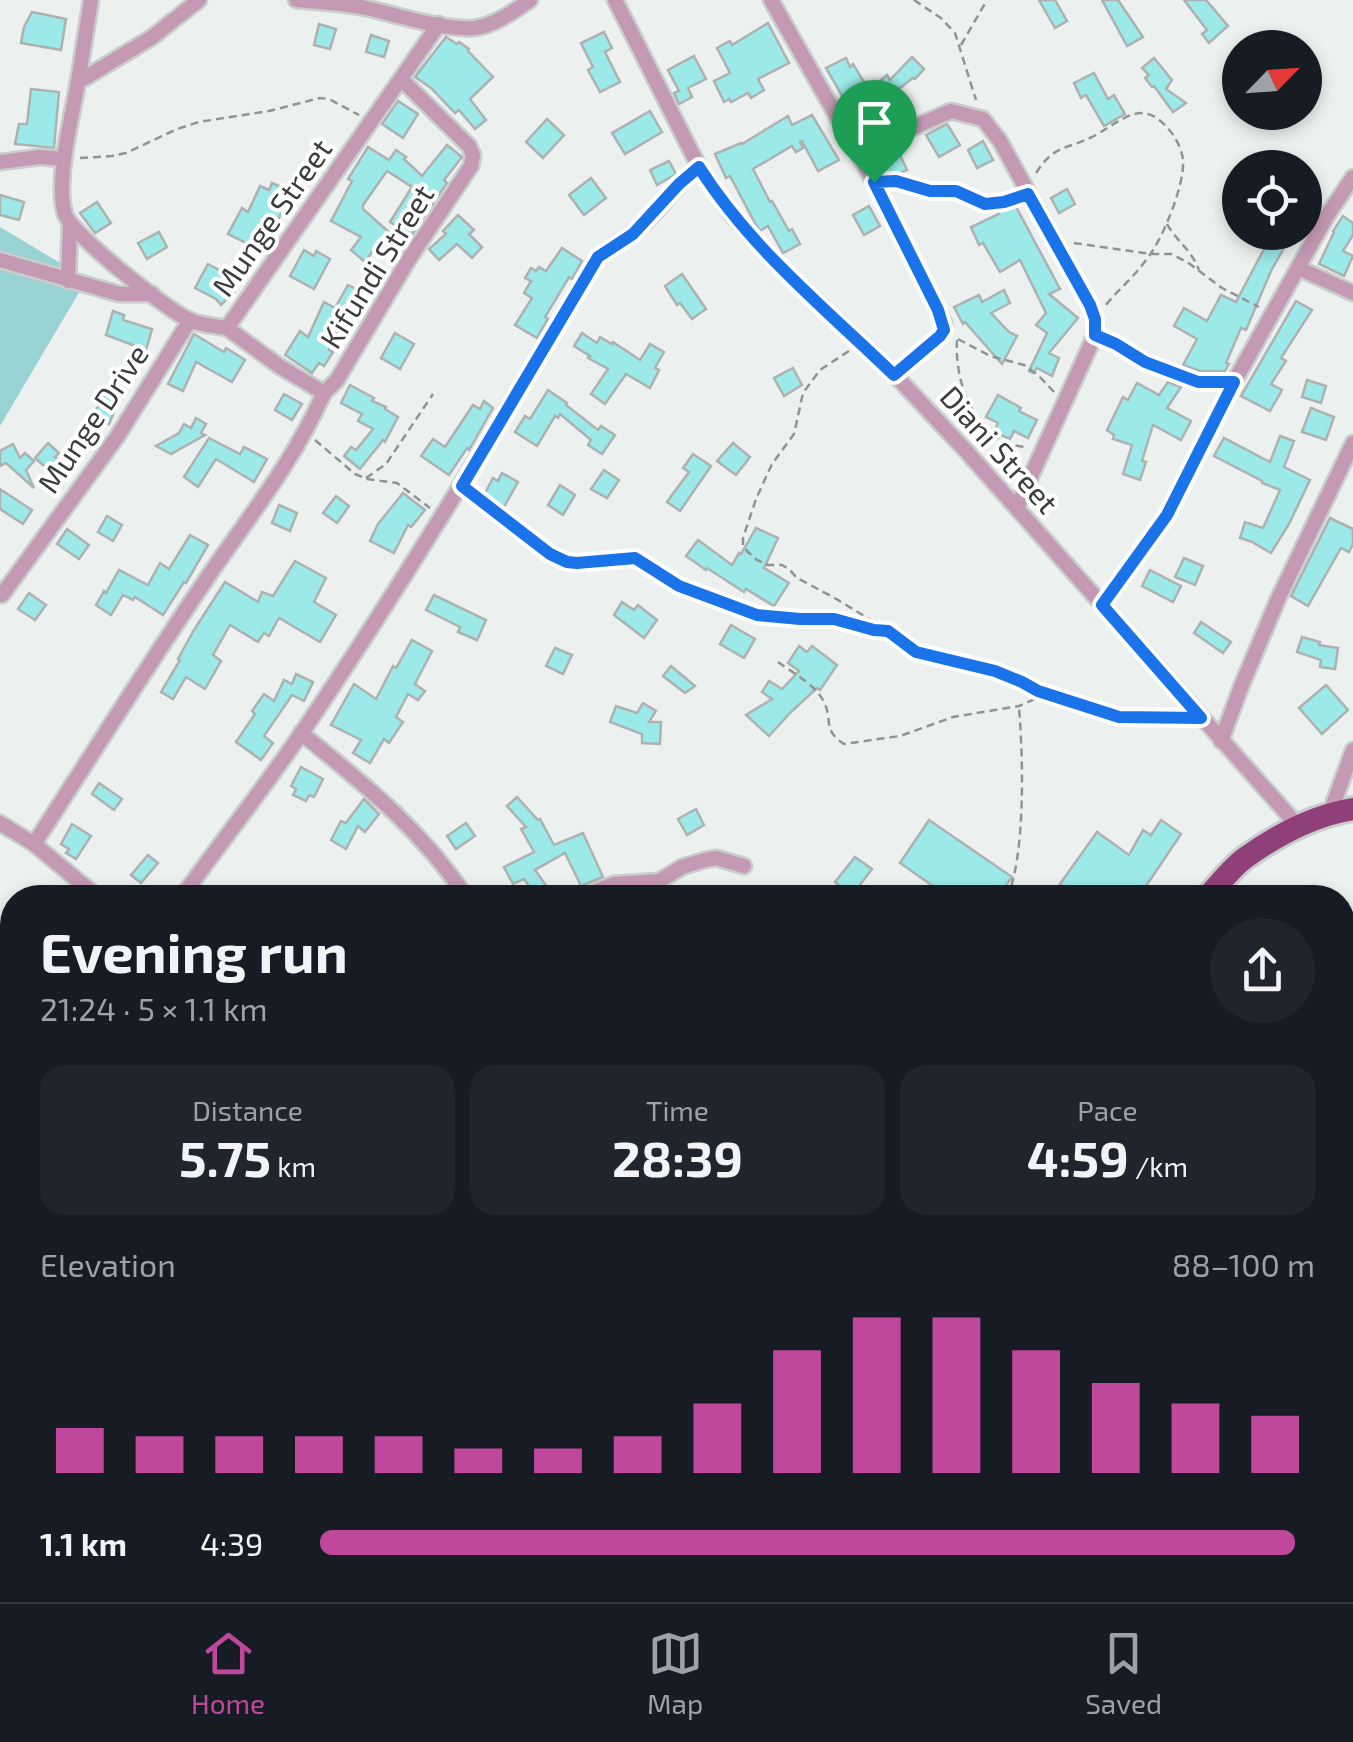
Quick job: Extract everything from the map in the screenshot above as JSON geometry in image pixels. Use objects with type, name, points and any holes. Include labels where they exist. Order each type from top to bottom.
[{"type":"highway","points":[[1218,885],[1243,859],[1298,826],[1342,811]]},
{"type":"street","points":[[68,281],[70,224],[63,207],[64,160],[91,0]]},
{"type":"street","points":[[78,82],[151,38],[198,0]]},
{"type":"street","points":[[296,0],[360,6]]},
{"type":"street","points":[[343,0],[439,24],[474,28],[530,0]]},
{"type":"street","name":"Diani Street","points":[[616,0],[699,167],[731,214],[771,258],[894,375],[1017,507],[1298,826]]},
{"type":"street","points":[[770,0],[874,182],[944,323],[940,336],[894,375]]},
{"type":"street","name":"Munge Street","points":[[70,224],[93,248],[161,302],[190,320],[227,328],[439,24]]},
{"type":"street","name":"Kifundi Street","points":[[227,328],[324,393],[336,380],[472,166],[469,146],[401,79]]},
{"type":"street","points":[[844,129],[869,142],[951,112],[983,119],[1000,141],[1090,305],[1095,327],[1017,507]]},
{"type":"street","points":[[0,162],[40,157],[64,160]]},
{"type":"street","points":[[191,885],[302,733],[462,486],[598,257],[633,234],[699,167]]},
{"type":"street","points":[[1102,605],[1167,515],[1234,382],[1353,177]]},
{"type":"street","points":[[0,260],[119,294],[152,294]]},
{"type":"street","points":[[1298,268],[1353,294]]},
{"type":"street","name":"Munge Drive","points":[[2,595],[117,437],[190,320]]},
{"type":"street","points":[[1095,327],[1145,362],[1198,382],[1234,382]]},
{"type":"street","points":[[34,844],[214,568],[278,478],[324,393]]},
{"type":"street","points":[[1221,740],[1278,600],[1353,443]]},
{"type":"street","points":[[302,733],[393,809],[433,852],[455,885]]},
{"type":"street","points":[[1342,811],[1353,750]]},
{"type":"street","points":[[0,823],[34,844],[83,885]]},
{"type":"street","points":[[614,884],[659,881],[682,867],[716,858],[744,866]]},
{"type":"path","points":[[914,0],[948,25],[960,46],[983,119]]},
{"type":"path","points":[[960,46],[987,0]]},
{"type":"path","points":[[64,160],[112,156],[199,122],[320,98],[329,98],[371,122]]},
{"type":"path","points":[[874,182],[896,181],[930,191],[956,191],[985,204],[1004,202],[1028,194],[1046,156],[1090,138],[1130,114],[1151,115],[1176,140],[1183,158],[1179,185],[1151,254],[1095,327]]},
{"type":"path","points":[[1166,222],[1191,252],[1200,274]]},
{"type":"path","points":[[1053,237],[1087,246],[1172,254],[1222,288],[1272,314]]},
{"type":"path","points":[[1044,448],[1006,444],[989,434],[958,376],[958,338],[990,356],[1024,365],[1066,401]]},
{"type":"path","points":[[860,342],[820,370],[803,393],[794,434],[766,477],[743,538],[748,552],[764,564],[782,565],[916,652],[995,671],[1047,694],[1119,717],[1201,718]]},
{"type":"path","points":[[366,478],[386,464],[433,394]]},
{"type":"path","points":[[306,432],[355,474],[397,482],[442,517]]},
{"type":"path","points":[[462,486],[550,554],[567,562],[635,558],[679,586],[757,615],[834,619],[888,631]]},
{"type":"path","points":[[778,662],[817,692],[826,708],[831,734],[844,744],[900,736],[953,717],[1019,706],[1047,694]]},
{"type":"path","points":[[1011,885],[1016,866],[1021,799],[1019,706]]},
{"type":"shaded area","points":[[0,227],[87,279],[0,426]]},
{"type":"building","points":[[1039,0],[1055,0],[1067,21],[1055,28]]},
{"type":"building","points":[[1102,0],[1118,0],[1143,37],[1127,46]]},
{"type":"building","points":[[1184,0],[1206,0],[1228,26],[1209,43],[1202,34],[1207,30]]},
{"type":"building","points":[[32,12],[66,19],[61,50],[21,43]]},
{"type":"building","points":[[768,23],[789,63],[758,79],[764,90],[751,98],[748,93],[724,102],[714,81],[730,73],[717,48],[730,41],[732,45]]},
{"type":"building","points":[[319,24],[336,29],[330,49],[314,45]]},
{"type":"building","points":[[604,32],[612,48],[605,52],[620,82],[600,92],[588,70],[593,67],[581,43]]},
{"type":"building","points":[[371,35],[389,41],[384,57],[366,52]]},
{"type":"building","points":[[446,37],[469,49],[493,77],[470,99],[486,120],[475,129],[459,110],[455,113],[415,77]]},
{"type":"building","points":[[694,56],[706,79],[688,88],[692,97],[679,104],[674,93],[679,91],[668,70]]},
{"type":"building","points":[[912,57],[924,69],[915,79],[849,116],[844,108],[848,106],[826,68],[846,58],[869,90],[887,75],[890,80]]},
{"type":"building","points":[[1154,58],[1172,80],[1166,89],[1186,103],[1173,112],[1145,78],[1149,75],[1142,68]]},
{"type":"building","points":[[1094,73],[1108,99],[1114,95],[1125,114],[1104,126],[1074,83]]},
{"type":"building","points":[[31,89],[59,92],[54,148],[15,144],[19,124],[27,124]]},
{"type":"building","points":[[398,101],[418,114],[403,138],[382,124]]},
{"type":"building","points":[[650,111],[662,132],[625,154],[612,133]]},
{"type":"building","points":[[812,115],[839,160],[818,171],[802,141],[803,148],[796,152],[792,146],[753,169],[770,202],[800,244],[783,253],[768,226],[760,231],[715,154],[742,144],[788,116],[792,125]]},
{"type":"building","points":[[547,119],[564,135],[543,158],[526,142]]},
{"type":"building","points":[[947,124],[960,145],[939,157],[926,135]]},
{"type":"building","points":[[983,141],[993,160],[977,168],[968,150]]},
{"type":"building","points":[[447,145],[462,157],[411,236],[390,222],[412,187],[387,171],[363,205],[391,234],[365,262],[351,250],[361,237],[331,221],[352,181],[348,179],[368,147],[389,160],[396,150],[422,176]]},
{"type":"building","points":[[899,153],[907,170],[888,179],[880,162]]},
{"type":"building","points":[[669,161],[676,174],[657,185],[650,170]]},
{"type":"building","points":[[591,178],[606,198],[584,215],[569,195]]},
{"type":"building","points":[[272,183],[297,194],[287,217],[281,214],[262,251],[228,234],[242,208],[248,212],[260,186],[269,190]]},
{"type":"building","points":[[1067,189],[1075,204],[1059,213],[1051,198]]},
{"type":"building","points":[[0,195],[24,202],[19,220],[0,215]]},
{"type":"building","points":[[97,202],[111,223],[95,233],[80,213]]},
{"type":"building","points":[[1014,203],[1060,289],[1049,294],[1078,318],[1049,353],[1059,358],[1052,376],[1037,368],[1033,373],[1029,371],[1047,333],[1036,325],[1046,313],[1020,260],[1000,272],[983,243],[979,245],[971,227]]},
{"type":"building","points":[[869,206],[880,226],[864,235],[853,215]]},
{"type":"building","points":[[458,215],[474,230],[469,234],[482,247],[472,258],[457,244],[439,260],[429,249],[446,234],[443,231]]},
{"type":"building","points":[[1343,216],[1353,223],[1353,235],[1343,251],[1353,256],[1344,276],[1319,264]]},
{"type":"building","points":[[159,232],[167,247],[147,259],[138,243]]},
{"type":"building","points":[[562,248],[582,261],[545,317],[548,319],[537,338],[515,325],[532,298],[524,293],[531,281],[525,278],[531,268],[546,271]]},
{"type":"building","points":[[304,250],[330,259],[314,289],[290,276]]},
{"type":"building","points":[[1263,250],[1283,250],[1246,330],[1241,328],[1225,371],[1200,371],[1183,365],[1197,339],[1174,326],[1184,308],[1207,321],[1221,295],[1236,302]]},
{"type":"building","points":[[208,264],[223,272],[220,278],[234,292],[221,305],[195,288]]},
{"type":"building","points":[[682,274],[706,309],[692,319],[665,286]]},
{"type":"building","points":[[348,285],[366,294],[358,310],[350,306],[329,350],[333,352],[324,366],[319,363],[312,373],[285,355],[300,331],[308,337],[324,302],[335,308]]},
{"type":"building","points":[[1004,290],[1010,303],[991,313],[1017,336],[1002,364],[963,324],[954,307],[979,295],[982,302]]},
{"type":"building","points":[[1296,301],[1312,310],[1281,358],[1286,361],[1271,384],[1282,390],[1270,411],[1241,396]]},
{"type":"building","points":[[113,311],[124,315],[123,320],[152,329],[146,350],[106,335]]},
{"type":"building","points":[[395,333],[414,344],[400,369],[381,358]]},
{"type":"building","points":[[582,333],[597,343],[600,337],[613,342],[640,360],[650,344],[664,352],[650,388],[626,374],[605,404],[591,394],[608,369],[574,346]]},
{"type":"building","points":[[194,334],[245,360],[232,382],[196,362],[183,391],[168,384]]},
{"type":"building","points":[[793,368],[802,385],[784,396],[774,378]]},
{"type":"building","points":[[1307,380],[1326,386],[1321,403],[1302,397]]},
{"type":"building","points":[[1168,382],[1181,387],[1167,408],[1191,421],[1181,440],[1153,425],[1140,480],[1123,474],[1132,445],[1113,439],[1114,435],[1107,430],[1123,397],[1128,400],[1137,383],[1159,395]]},
{"type":"building","points":[[350,385],[398,417],[385,442],[360,469],[344,456],[351,447],[356,450],[373,429],[358,421],[362,414],[341,403]]},
{"type":"building","points":[[108,388],[122,394],[109,424],[93,416]]},
{"type":"building","points":[[548,390],[598,430],[601,426],[615,435],[602,454],[588,445],[591,440],[560,414],[537,446],[515,432],[525,416],[530,419]]},
{"type":"building","points":[[284,394],[302,404],[292,420],[275,410]]},
{"type":"building","points":[[998,395],[1037,420],[1028,438],[1014,431],[1010,439],[994,432],[998,423],[986,417]]},
{"type":"building","points":[[484,401],[493,408],[449,475],[421,456],[433,439],[445,447],[473,405],[480,409]]},
{"type":"building","points":[[1311,408],[1334,417],[1326,440],[1302,432]]},
{"type":"building","points":[[196,418],[206,424],[201,433],[205,435],[171,454],[156,446],[179,433],[184,424],[191,428]]},
{"type":"building","points":[[1280,436],[1294,441],[1284,467],[1310,480],[1271,553],[1240,538],[1245,522],[1263,528],[1280,490],[1214,456],[1224,438],[1270,462]]},
{"type":"building","points":[[209,438],[240,454],[244,447],[267,459],[254,482],[216,459],[198,487],[184,477]]},
{"type":"building","points":[[48,443],[59,453],[55,457],[59,460],[50,471],[35,458]]},
{"type":"building","points":[[733,443],[750,457],[736,475],[717,461]]},
{"type":"building","points":[[13,444],[20,458],[25,453],[34,461],[26,470],[34,488],[6,463],[0,466],[0,451]]},
{"type":"building","points":[[693,454],[711,466],[680,511],[667,502],[689,472],[683,468]]},
{"type":"building","points":[[604,470],[619,480],[607,498],[591,489]]},
{"type":"building","points":[[502,473],[518,482],[504,507],[484,495],[493,478],[498,481]]},
{"type":"building","points":[[560,485],[575,495],[563,515],[548,505]]},
{"type":"building","points":[[0,489],[32,510],[23,524],[0,509]]},
{"type":"building","points":[[403,493],[425,510],[411,527],[408,525],[394,553],[370,541],[378,524]]},
{"type":"building","points":[[336,496],[349,506],[337,523],[323,513]]},
{"type":"building","points":[[279,505],[297,513],[290,531],[272,523]]},
{"type":"building","points":[[107,516],[122,525],[113,541],[98,532]]},
{"type":"building","points":[[1330,518],[1353,529],[1353,544],[1349,552],[1341,548],[1308,606],[1291,596]]},
{"type":"building","points":[[756,528],[778,538],[764,568],[789,583],[774,606],[686,556],[698,540],[732,565]]},
{"type":"building","points":[[67,529],[89,545],[79,559],[57,544]]},
{"type":"building","points":[[190,535],[208,545],[163,615],[135,597],[133,600],[123,595],[111,615],[96,605],[119,570],[148,585],[160,563],[169,569]]},
{"type":"building","points":[[1184,558],[1203,566],[1195,585],[1175,577]]},
{"type":"building","points":[[295,561],[326,578],[314,602],[336,615],[320,642],[279,618],[269,636],[264,633],[258,642],[230,625],[213,655],[221,661],[205,689],[186,677],[173,699],[161,692],[225,582],[258,602],[262,592],[273,596]]},
{"type":"building","points":[[1150,570],[1181,586],[1173,602],[1142,586]]},
{"type":"building","points":[[29,593],[46,605],[35,620],[18,609]]},
{"type":"building","points":[[434,595],[486,620],[477,640],[426,610]]},
{"type":"building","points":[[622,602],[634,610],[638,605],[657,620],[644,638],[614,615]]},
{"type":"building","points":[[1201,622],[1231,642],[1223,653],[1194,633]]},
{"type":"building","points":[[731,625],[755,639],[744,658],[720,644]]},
{"type":"building","points":[[1302,637],[1338,648],[1335,669],[1320,667],[1321,660],[1297,652]]},
{"type":"building","points":[[412,640],[432,651],[415,684],[425,691],[418,700],[408,694],[396,717],[403,722],[389,743],[384,739],[370,763],[353,753],[361,740],[331,725],[354,684],[376,699]]},
{"type":"building","points":[[799,646],[807,652],[812,646],[837,665],[820,690],[817,688],[769,736],[746,715],[772,699],[762,692],[769,681],[782,689],[799,671],[788,663]]},
{"type":"building","points":[[555,648],[572,655],[563,674],[546,666]]},
{"type":"building","points":[[671,666],[695,686],[685,693],[663,676]]},
{"type":"building","points":[[296,674],[313,682],[304,701],[292,695],[264,736],[273,743],[261,760],[236,742],[264,694],[274,701],[284,680],[292,684]]},
{"type":"building","points":[[1326,685],[1348,710],[1322,734],[1299,708]]},
{"type":"building","points":[[643,703],[656,711],[649,722],[661,722],[660,744],[642,743],[642,734],[610,722],[616,706],[637,713]]},
{"type":"building","points":[[301,767],[323,779],[314,797],[309,795],[306,801],[293,795],[296,789],[291,786]]},
{"type":"building","points":[[99,783],[122,799],[114,810],[92,794]]},
{"type":"building","points":[[517,797],[540,819],[554,845],[583,833],[603,877],[581,885],[565,853],[535,870],[546,885],[528,885],[524,879],[513,884],[504,867],[534,852],[521,829],[526,827],[507,806]]},
{"type":"building","points":[[364,799],[379,814],[365,832],[358,826],[346,849],[331,840],[341,821],[346,823]]},
{"type":"building","points":[[696,809],[704,825],[687,835],[678,819]]},
{"type":"building","points":[[929,820],[1012,877],[1006,885],[931,885],[900,863]]},
{"type":"building","points":[[1161,820],[1181,834],[1147,885],[1060,884],[1097,832],[1129,855],[1143,830],[1151,835]]},
{"type":"building","points":[[466,823],[475,836],[456,849],[447,836]]},
{"type":"building","points":[[72,824],[91,836],[76,859],[61,844]]},
{"type":"building","points":[[148,855],[158,863],[141,883],[131,875]]},
{"type":"building","points":[[855,857],[872,869],[860,885],[835,882]]},
{"type":"route","points":[[699,167],[731,214],[771,258],[894,375],[940,336],[944,323],[874,182],[896,181],[930,191],[956,191],[985,204],[1028,194],[1090,305],[1095,335],[1145,362],[1198,382],[1234,382],[1167,515],[1102,605],[1201,718],[1119,717],[1038,691],[995,671],[916,652],[888,631],[834,619],[776,617],[742,611],[679,586],[635,558],[567,562],[550,554],[462,486],[598,257],[633,234],[699,167]]}]
